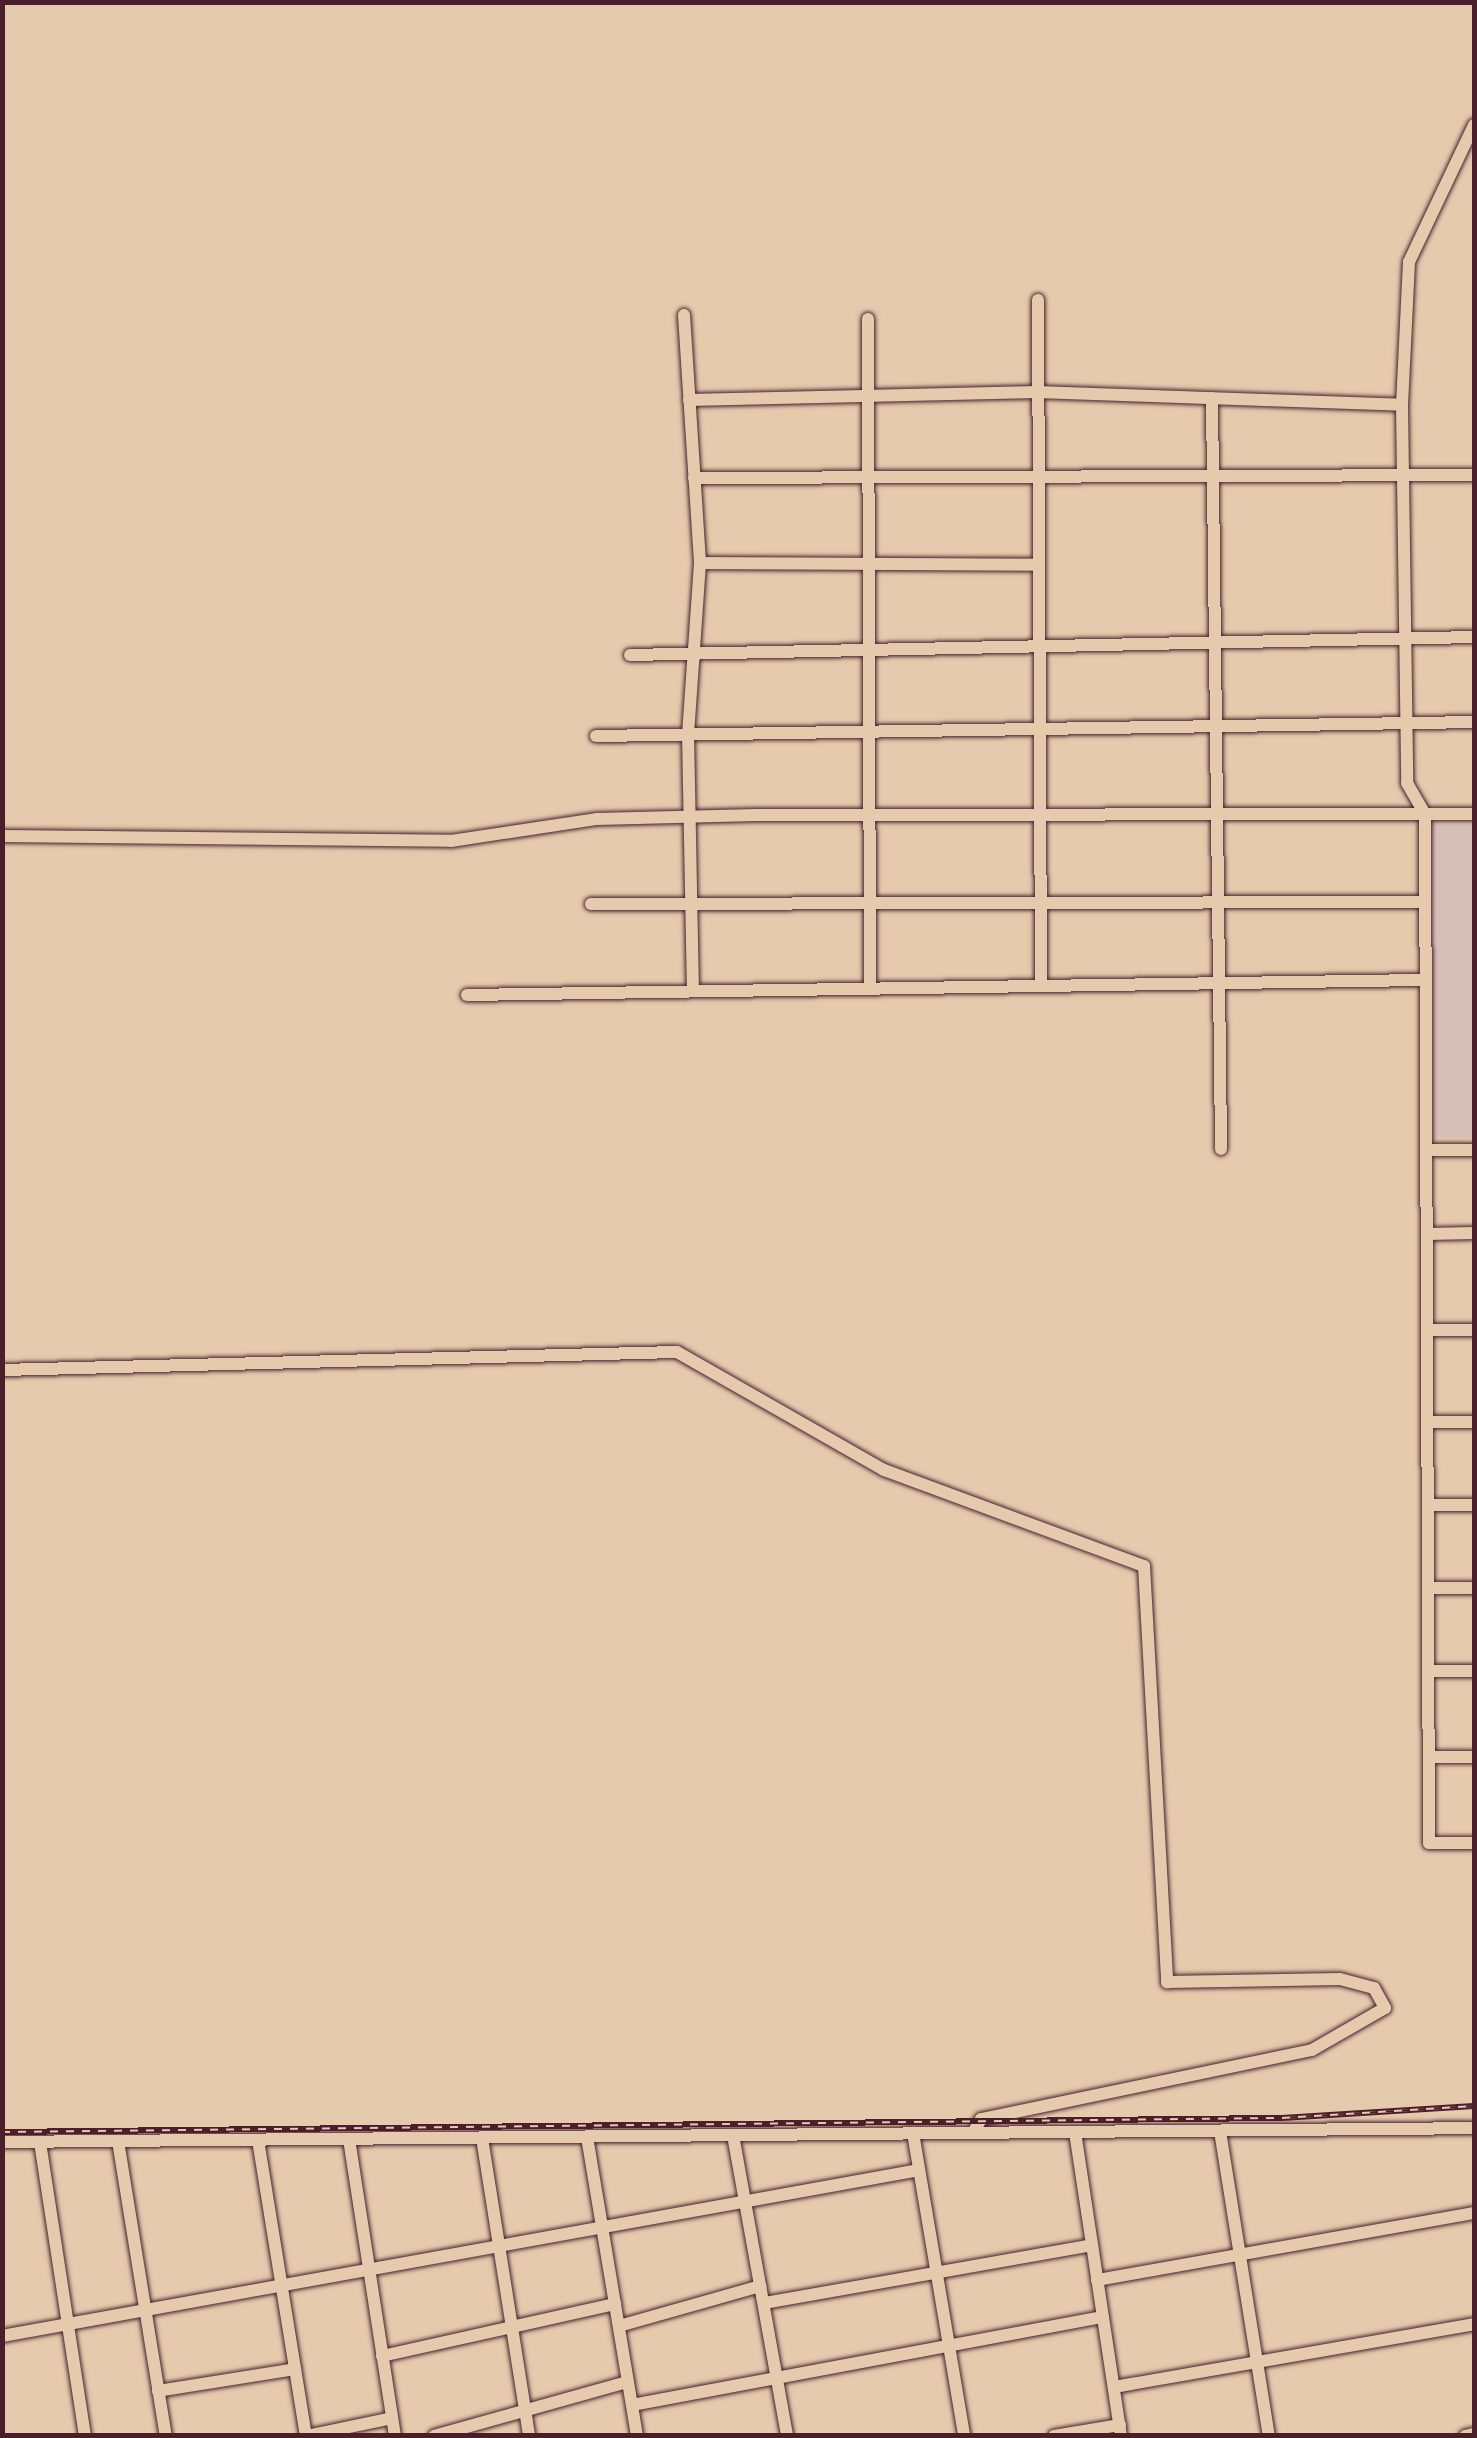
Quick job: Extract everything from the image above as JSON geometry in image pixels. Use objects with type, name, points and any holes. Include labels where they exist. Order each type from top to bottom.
[{"type":"street","points":[[1474,124],[1409,262],[1402,404],[1408,782],[1424,814],[1429,1843],[1474,1843]]},
{"type":"street","points":[[1038,300],[1038,564],[1043,729],[1041,985]]},
{"type":"street","points":[[684,316],[700,563],[688,733],[695,904],[693,991]]},
{"type":"street","points":[[868,319],[870,988]]},
{"type":"street","points":[[689,400],[1036,392],[1402,404]]},
{"type":"street","points":[[1212,398],[1221,1149]]},
{"type":"street","points":[[694,478],[1038,480],[1474,475]]},
{"type":"street","points":[[700,563],[1038,564]]},
{"type":"street","points":[[630,655],[1474,637]]},
{"type":"street","points":[[596,736],[1474,722]]},
{"type":"street","points":[[2,836],[451,841],[598,819],[692,816],[1474,814]]},
{"type":"street","points":[[591,904],[1043,908],[1425,902]]},
{"type":"street","points":[[467,995],[1425,980]]},
{"type":"street","points":[[1426,1150],[1474,1150]]},
{"type":"street","points":[[1426,1234],[1474,1234]]},
{"type":"street","points":[[1427,1330],[1474,1330]]},
{"type":"street","points":[[2,1370],[676,1352],[884,1470],[1144,1566],[1167,1982],[1340,1979],[1384,1994],[1385,2008],[1312,2050],[981,2119],[973,2133]]},
{"type":"street","points":[[1428,1422],[1474,1422]]},
{"type":"street","points":[[1428,1505],[1474,1504]]},
{"type":"street","points":[[1428,1588],[1474,1588]]},
{"type":"street","points":[[1428,1671],[1474,1671]]},
{"type":"street","points":[[1429,1757],[1474,1757]]},
{"type":"street","points":[[2,2142],[1474,2128]]},
{"type":"street","points":[[1220,2130],[1270,2436]]},
{"type":"street","points":[[1054,2436],[1120,2430],[1075,2132]]},
{"type":"street","points":[[913,2134],[964,2436]]},
{"type":"street","points":[[733,2135],[787,2436]]},
{"type":"street","points":[[587,2137],[637,2436]]},
{"type":"street","points":[[482,2138],[495,2247],[529,2436]]},
{"type":"street","points":[[348,2139],[395,2436]]},
{"type":"street","points":[[258,2140],[306,2436],[392,2418]]},
{"type":"street","points":[[118,2141],[166,2436]]},
{"type":"street","points":[[40,2142],[85,2436]]},
{"type":"street","points":[[2,2336],[919,2170]]},
{"type":"street","points":[[1097,2280],[1474,2213]]},
{"type":"street","points":[[764,2304],[936,2270],[1092,2245]]},
{"type":"street","points":[[619,2326],[760,2286]]},
{"type":"street","points":[[382,2356],[615,2304]]},
{"type":"street","points":[[632,2405],[778,2383],[1103,2317]]},
{"type":"street","points":[[1114,2387],[1258,2367],[1474,2324]]},
{"type":"street","points":[[158,2391],[295,2369]]},
{"type":"street","points":[[434,2436],[628,2382]]},
{"type":"street","points":[[1465,2436],[1474,2434]]},
{"type":"shaded area","points":[[1430,824],[1474,824],[1474,1137],[1430,1137]]},
{"type":"railway","points":[[2,2132],[1282,2118],[1474,2106]]}]
